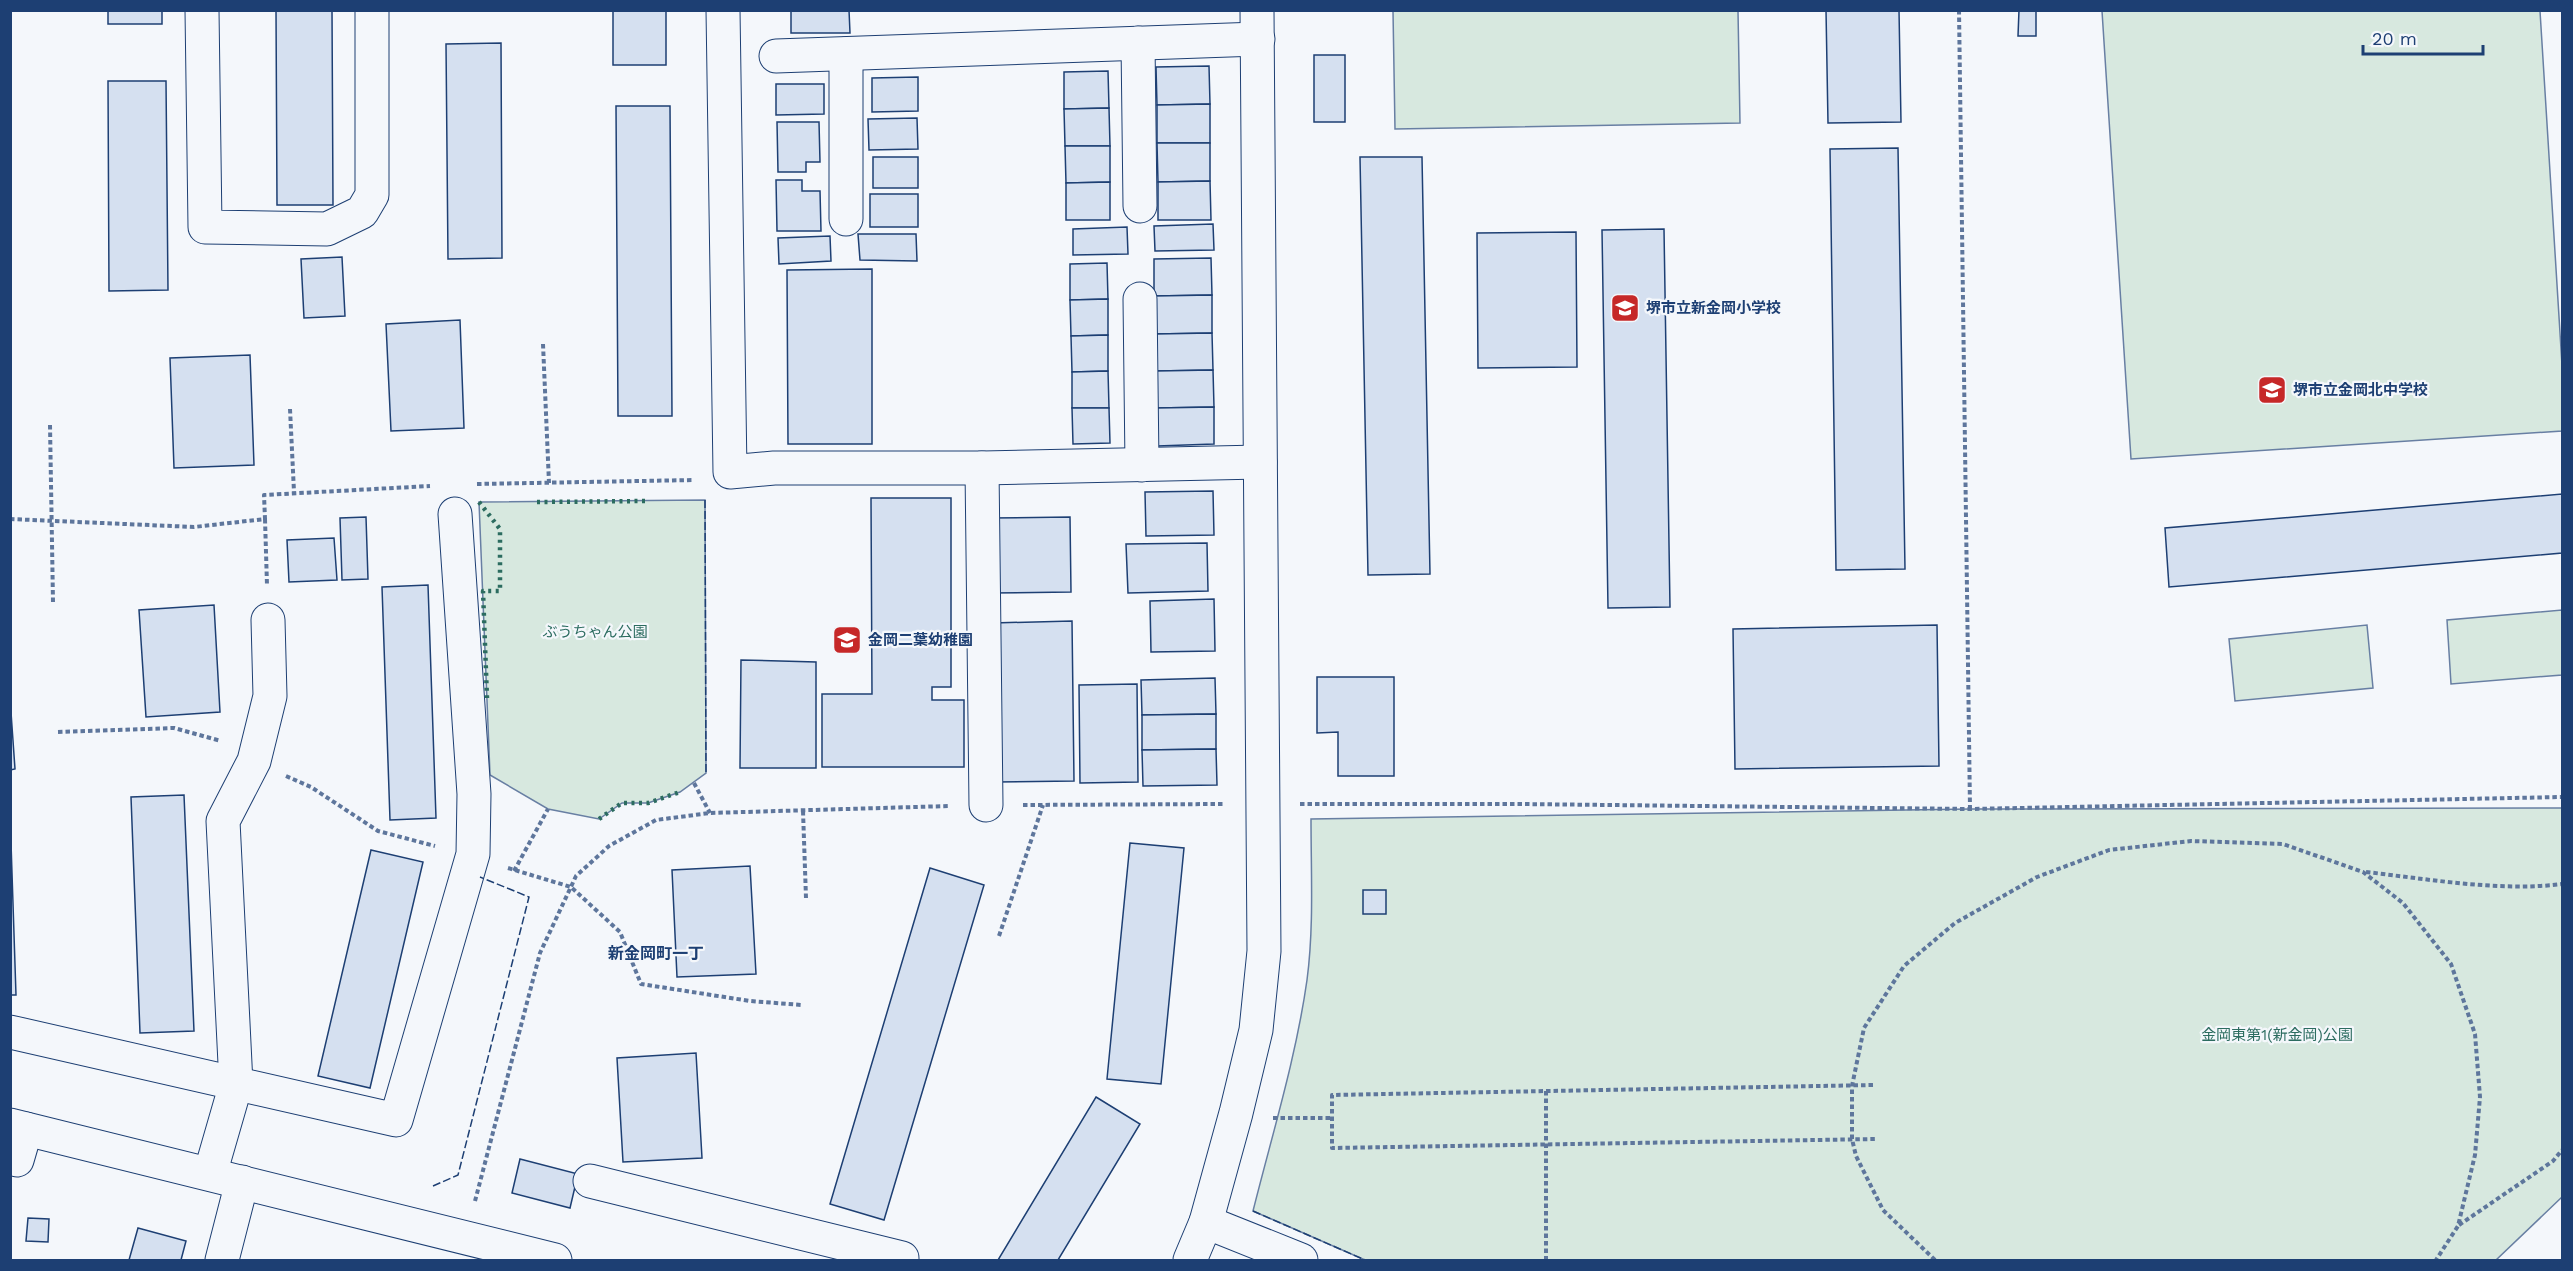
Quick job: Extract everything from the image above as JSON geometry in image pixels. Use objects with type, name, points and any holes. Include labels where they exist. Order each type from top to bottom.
[{"type":"street","points":[[202,10],[205,227],[282,230],[327,229],[362,212],[372,195],[372,10]]},
{"type":"street","points":[[723,10],[730,472],[774,468],[982,468],[1260,462]]},
{"type":"street","points":[[776,56],[1138,43],[1257,25],[1264,951],[1256,1030],[1206,1222],[1190,1260]]},
{"type":"street","points":[[1138,43],[1140,206]]},
{"type":"street","points":[[846,54],[846,219]]},
{"type":"street","points":[[1140,299],[1142,465]]},
{"type":"street","points":[[982,468],[986,805]]},
{"type":"street","points":[[10,1032],[396,1120],[473,854],[474,794],[460,500]]},
{"type":"street","points":[[210,1174],[236,1084],[223,820],[254,761],[270,696],[268,620]]},
{"type":"street","points":[[17,1160],[18,1127],[555,1260]]},
{"type":"street","points":[[590,1181],[902,1258],[902,1260]]},
{"type":"street","points":[[222,1260],[242,1182]]},
{"type":"street","points":[[1206,1222],[1301,1260]]},
{"type":"path","points":[[1959,10],[1970,810]]},
{"type":"path","points":[[543,344],[549,483]]},
{"type":"path","points":[[290,409],[294,492]]},
{"type":"path","points":[[50,425],[53,602]]},
{"type":"path","points":[[460,500],[549,483],[700,480],[730,472]]},
{"type":"path","points":[[268,620],[264,495],[431,486]]},
{"type":"path","points":[[10,519],[194,527],[265,519]]},
{"type":"path","points":[[694,783],[710,813]]},
{"type":"path","points":[[1299,804],[1520,804],[1970,810],[2562,797]]},
{"type":"path","points":[[473,1209],[540,953],[576,876],[609,846],[656,820],[710,813],[986,805],[1235,804]]},
{"type":"path","points":[[999,936],[1043,805]]},
{"type":"path","points":[[514,871],[548,810]]},
{"type":"path","points":[[803,811],[806,898]]},
{"type":"path","points":[[1935,1260],[1883,1210],[1856,1156],[1851,1139],[1851,1086],[1863,1028],[1904,966],[1955,923],[2037,877],[2109,850],[2192,841],[2283,844],[2363,872],[2463,883],[2548,886],[2562,884]]},
{"type":"path","points":[[2363,872],[2403,903],[2451,964],[2475,1034],[2480,1097],[2476,1144],[2458,1226],[2436,1260]]},
{"type":"path","points":[[1873,1085],[1332,1095],[1332,1148],[1875,1139]]},
{"type":"path","points":[[1546,1091],[1546,1260]]},
{"type":"path","points":[[1264,1117],[1332,1118]]},
{"type":"path","points":[[2458,1226],[2553,1161],[2562,1150]]},
{"type":"green space","points":[[1393,11],[1738,11],[1740,123],[1395,129]]},
{"type":"green space","points":[[2102,11],[2540,11],[2562,365],[2562,431],[2131,459]]},
{"type":"green space","name":"ぶうちゃん公園","points":[[705,500],[706,773],[680,792],[648,803],[622,803],[599,819],[548,809],[490,775],[479,502]]},
{"type":"green space","points":[[2562,610],[2562,675],[2451,684],[2447,620]]},
{"type":"green space","points":[[2367,625],[2373,688],[2235,701],[2229,639]]},
{"type":"green space","name":"金岡東第1(新金岡)公園","points":[[2562,808],[2562,1197],[2496,1260],[1365,1260],[1253,1211],[1290,1067],[1307,980],[1311,920],[1311,819],[1970,809]]},
{"type":"building","points":[[108,10],[162,10],[162,24],[108,24]]},
{"type":"building","points":[[276,10],[332,10],[333,205],[277,205]]},
{"type":"building","points":[[613,10],[666,10],[666,65],[613,65]]},
{"type":"building","points":[[791,10],[849,10],[850,33],[791,33]]},
{"type":"building","points":[[1826,10],[1899,10],[1901,122],[1828,123]]},
{"type":"building","points":[[2019,10],[2036,10],[2036,36],[2018,36]]},
{"type":"building","points":[[501,43],[502,258],[448,259],[446,44]]},
{"type":"building","points":[[1314,55],[1345,55],[1345,122],[1314,122]]},
{"type":"building","points":[[1209,66],[1210,104],[1157,105],[1156,67]]},
{"type":"building","points":[[1108,71],[1109,108],[1064,109],[1064,72]]},
{"type":"building","points":[[918,77],[918,111],[872,112],[872,78]]},
{"type":"building","points":[[108,81],[166,81],[168,290],[109,291]]},
{"type":"building","points":[[776,84],[824,84],[824,114],[776,115]]},
{"type":"building","points":[[1210,104],[1210,143],[1157,143],[1157,105]]},
{"type":"building","points":[[616,106],[670,106],[672,416],[618,416]]},
{"type":"building","points":[[1109,108],[1110,146],[1065,146],[1064,109]]},
{"type":"building","points":[[917,118],[918,149],[869,150],[868,119]]},
{"type":"building","points":[[777,122],[819,122],[820,162],[806,162],[806,172],[778,172]]},
{"type":"building","points":[[1157,143],[1210,143],[1210,181],[1158,182]]},
{"type":"building","points":[[1065,146],[1110,146],[1110,182],[1066,183]]},
{"type":"building","points":[[1898,148],[1905,569],[1836,570],[1830,149]]},
{"type":"building","points":[[873,157],[918,157],[918,188],[873,188]]},
{"type":"building","points":[[1360,157],[1422,157],[1430,574],[1368,575]]},
{"type":"building","points":[[776,180],[802,180],[802,191],[820,191],[821,231],[777,231]]},
{"type":"building","points":[[1210,181],[1211,220],[1158,220],[1158,182]]},
{"type":"building","points":[[1110,182],[1110,220],[1066,220],[1066,183]]},
{"type":"building","points":[[870,194],[918,194],[918,227],[870,227]]},
{"type":"building","points":[[1213,224],[1214,250],[1155,251],[1154,226]]},
{"type":"building","points":[[1127,227],[1128,254],[1073,255],[1073,229]]},
{"type":"building","points":[[1664,229],[1670,607],[1608,608],[1602,230]]},
{"type":"building","points":[[1576,232],[1577,367],[1478,368],[1477,233]]},
{"type":"building","points":[[858,234],[916,234],[917,261],[860,260]]},
{"type":"building","points":[[830,236],[831,261],[779,264],[778,238]]},
{"type":"building","points":[[342,257],[345,316],[304,318],[301,259]]},
{"type":"building","points":[[1211,258],[1212,295],[1154,296],[1154,259]]},
{"type":"building","points":[[1107,263],[1108,299],[1070,300],[1070,264]]},
{"type":"building","points":[[872,269],[872,444],[788,444],[787,270]]},
{"type":"building","points":[[1212,295],[1212,333],[1155,334],[1154,296]]},
{"type":"building","points":[[1108,299],[1108,335],[1071,336],[1070,300]]},
{"type":"building","points":[[460,320],[464,428],[391,431],[386,324]]},
{"type":"building","points":[[1212,333],[1213,370],[1156,371],[1155,334]]},
{"type":"building","points":[[1108,335],[1108,371],[1072,372],[1071,336]]},
{"type":"building","points":[[250,355],[254,465],[174,468],[170,358]]},
{"type":"building","points":[[1213,370],[1214,407],[1156,408],[1156,371]]},
{"type":"building","points":[[1108,371],[1109,408],[1072,408],[1072,372]]},
{"type":"building","points":[[1214,407],[1214,444],[1157,446],[1156,408]]},
{"type":"building","points":[[1072,408],[1109,408],[1110,443],[1073,444]]},
{"type":"building","points":[[1213,491],[1214,535],[1146,536],[1145,492]]},
{"type":"building","points":[[2562,494],[2562,553],[2169,587],[2165,528]]},
{"type":"building","points":[[871,498],[951,498],[951,687],[932,687],[932,700],[964,700],[964,767],[822,767],[822,694],[872,694]]},
{"type":"building","points":[[366,517],[368,579],[342,580],[340,518]]},
{"type":"building","points":[[1070,517],[1071,592],[990,593],[989,518]]},
{"type":"building","points":[[334,538],[337,580],[289,582],[287,540]]},
{"type":"building","points":[[1207,543],[1208,591],[1128,593],[1126,544]]},
{"type":"building","points":[[428,585],[436,818],[390,820],[382,587]]},
{"type":"building","points":[[1214,599],[1215,651],[1151,652],[1150,601]]},
{"type":"building","points":[[214,605],[220,712],[146,717],[139,610]]},
{"type":"building","points":[[1072,621],[1074,781],[996,782],[993,623]]},
{"type":"building","points":[[1937,625],[1939,766],[1735,769],[1733,629]]},
{"type":"building","points":[[741,660],[816,662],[816,768],[740,768]]},
{"type":"building","points":[[1317,677],[1394,677],[1394,776],[1338,776],[1338,732],[1317,733]]},
{"type":"building","points":[[1215,678],[1216,714],[1142,715],[1141,680]]},
{"type":"building","points":[[1137,684],[1138,782],[1080,783],[1079,685]]},
{"type":"building","points":[[10,698],[15,769],[10,770]]},
{"type":"building","points":[[1216,714],[1216,749],[1142,750],[1142,715]]},
{"type":"building","points":[[1216,749],[1217,785],[1143,786],[1142,750]]},
{"type":"building","points":[[184,795],[194,1031],[140,1033],[131,797]]},
{"type":"building","points":[[10,812],[16,995],[10,995]]},
{"type":"building","points":[[1130,843],[1184,848],[1161,1084],[1107,1079]]},
{"type":"building","points":[[371,850],[423,862],[370,1088],[318,1076]]},
{"type":"building","points":[[750,866],[756,974],[677,977],[672,870]]},
{"type":"building","points":[[930,868],[984,885],[884,1220],[830,1204]]},
{"type":"building","points":[[1363,890],[1386,890],[1386,914],[1363,914]]},
{"type":"building","points":[[696,1053],[702,1158],[623,1162],[617,1058]]},
{"type":"building","points":[[1096,1097],[1140,1124],[1058,1260],[998,1260]]},
{"type":"building","points":[[520,1159],[578,1174],[570,1208],[512,1193]]},
{"type":"building","points":[[28,1218],[49,1219],[48,1242],[26,1241]]},
{"type":"building","points":[[138,1228],[186,1241],[181,1260],[129,1260]]},
{"type":"hedge","points":[[537,502],[648,501]]},
{"type":"hedge","points":[[479,502],[500,529],[500,591],[483,591],[487,698]]},
{"type":"hedge","points":[[599,819],[622,803],[648,803],[680,792]]},
{"type":"fence","points":[[705,500],[706,773]]},
{"type":"fence","points":[[433,1186],[458,1175],[529,897],[480,877]]},
{"type":"fence","points":[[1253,1211],[1365,1260]]},
{"type":"place","name":"堺市立新金岡小学校","points":[[1625,308]]},
{"type":"place","name":"堺市立金岡北中学校","points":[[2272,390]]},
{"type":"place","name":"金岡二葉幼稚園","points":[[847,640]]},
{"type":"district","name":"新金岡町一丁","points":[[656,953]]}]
